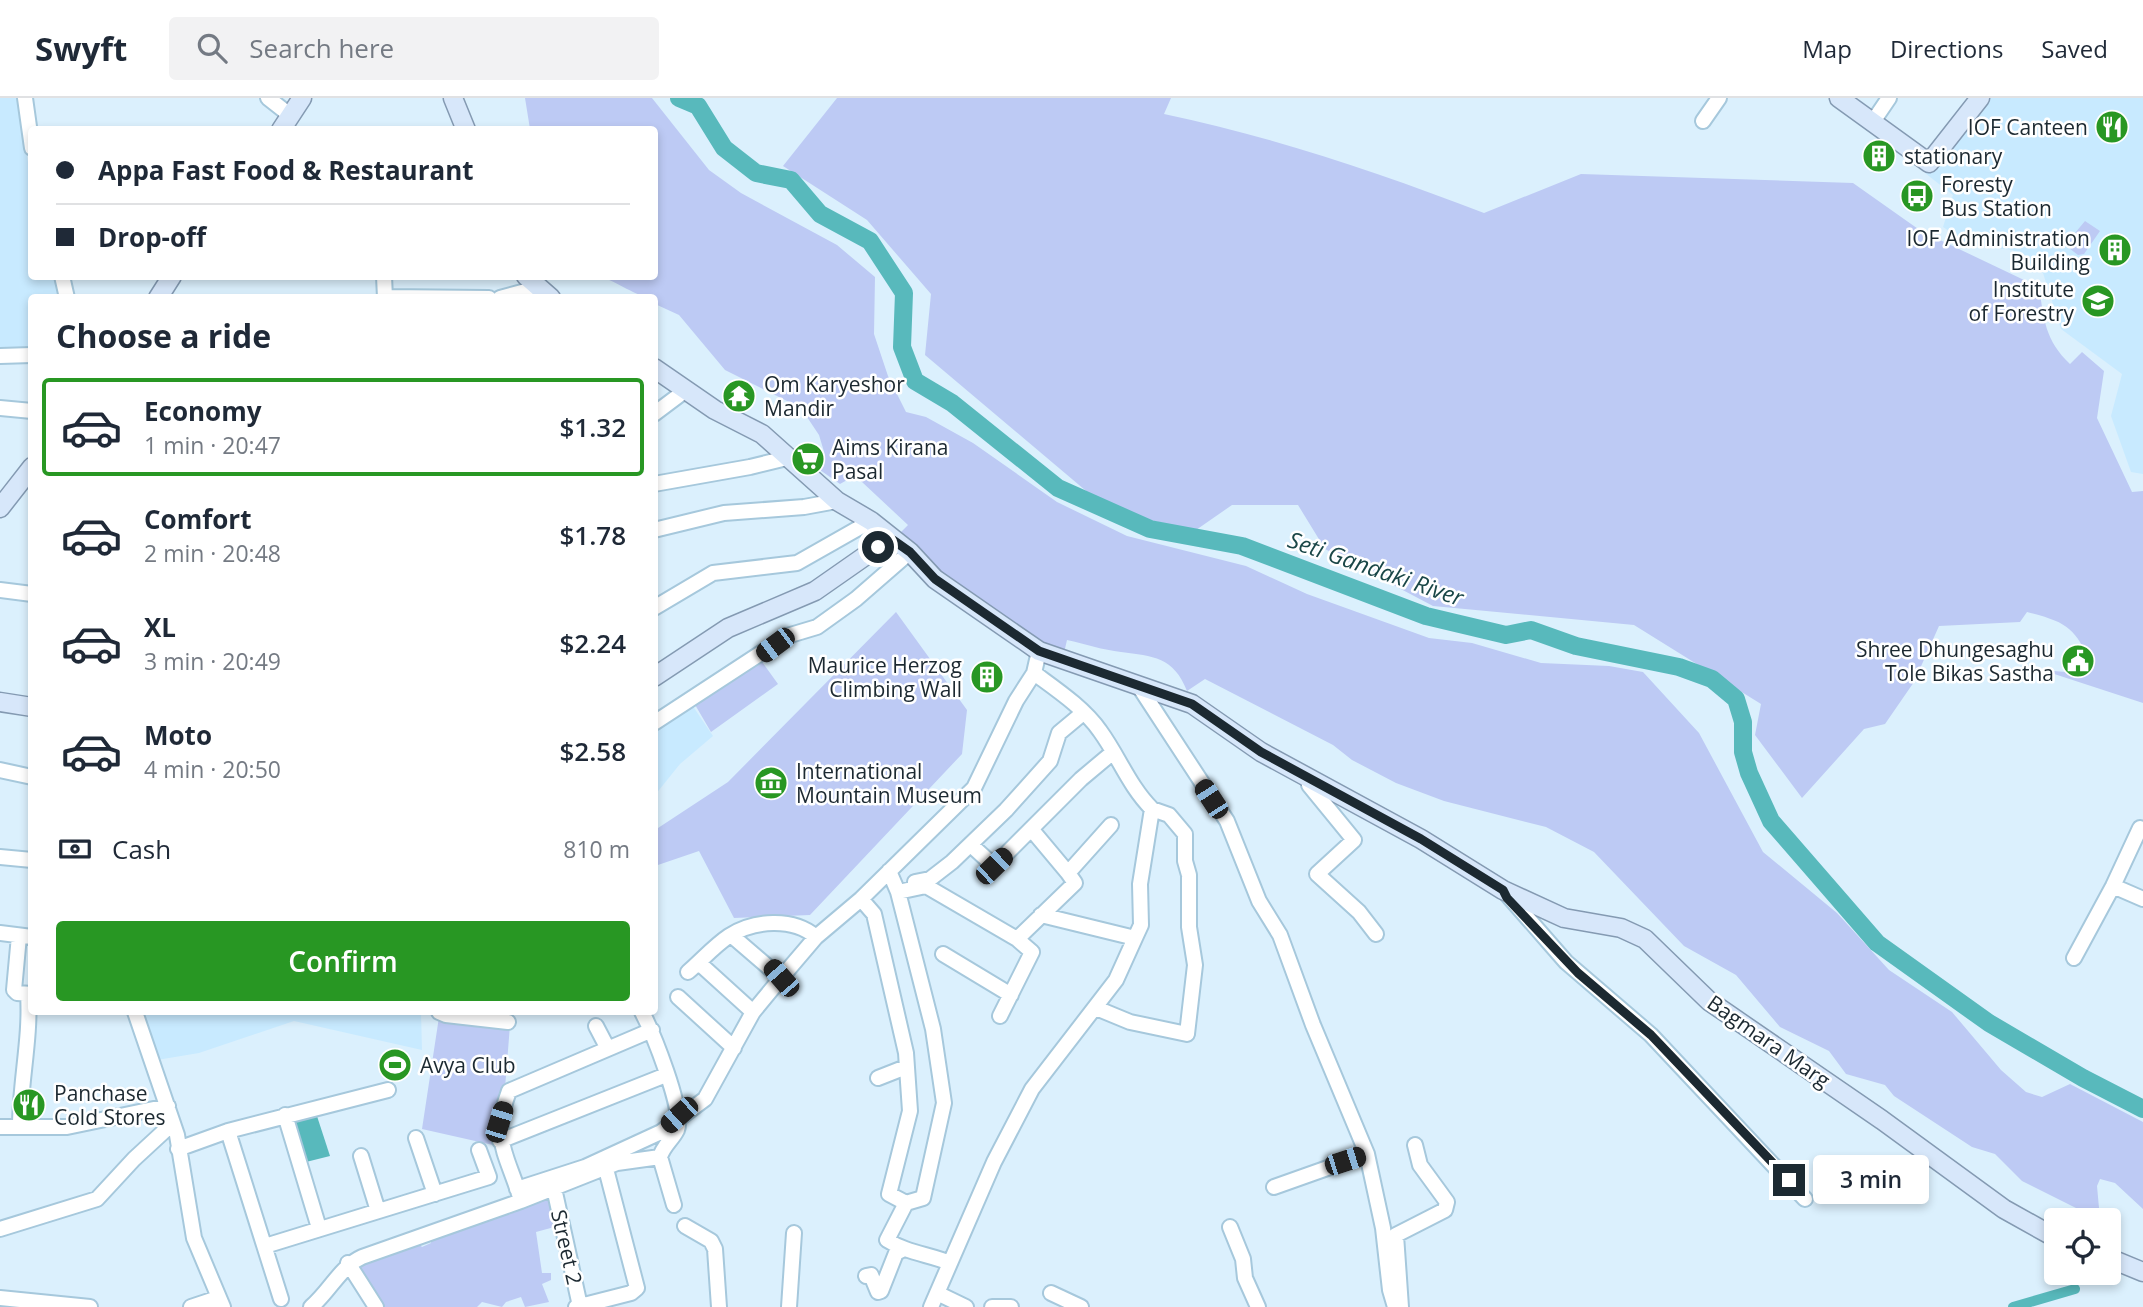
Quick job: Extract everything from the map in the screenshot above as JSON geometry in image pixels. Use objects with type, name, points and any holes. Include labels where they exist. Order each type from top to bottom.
[{"type":"main road","points":[[286,123],[302,98]]},
{"type":"main road","points":[[453,98],[464,126]]},
{"type":"main road","points":[[1839,98],[1929,163],[1980,98]]},
{"type":"main road","name":"Bagmara Marg","points":[[658,371],[715,410],[762,434],[791,457],[836,500],[871,522],[910,552],[935,579],[1039,651],[1192,704],[1261,752],[1421,839],[1503,890],[1563,918],[1620,928],[1645,939],[1709,1001],[1882,1120],[2004,1209],[2044,1231]]},
{"type":"main road","points":[[0,508],[28,472]]},
{"type":"main road","points":[[658,674],[728,628],[815,591],[878,547],[893,540]]},
{"type":"main road","points":[[0,702],[28,706]]},
{"type":"main road","points":[[2121,1263],[2143,1272]]},
{"type":"street","points":[[24,98],[28,126]]},
{"type":"street","points":[[268,98],[286,123]]},
{"type":"street","points":[[1703,121],[1719,98]]},
{"type":"street","points":[[1872,123],[1889,98]]},
{"type":"street","points":[[514,294],[538,287]]},
{"type":"street","points":[[0,356],[28,355]]},
{"type":"street","points":[[658,411],[686,390]]},
{"type":"street","points":[[1,410],[28,411]]},
{"type":"street","points":[[658,483],[791,457]]},
{"type":"street","points":[[658,529],[724,513],[804,507],[836,500]]},
{"type":"street","points":[[658,606],[713,573],[797,562],[871,522]]},
{"type":"street","points":[[658,720],[787,636],[817,626],[856,599],[910,552]]},
{"type":"street","points":[[0,590],[28,594]]},
{"type":"street","points":[[311,1307],[333,1286],[348,1263],[585,1167],[661,1132],[679,1115],[705,1099],[753,1012],[816,937],[861,899],[974,788],[1016,701],[1034,673],[1039,651]]},
{"type":"street","points":[[1034,673],[1083,713],[1101,732],[1136,794],[1152,809],[1169,815],[1185,834],[1185,861],[1189,874],[1189,927],[1195,965],[1187,1034],[1130,1022],[1096,1008]]},
{"type":"street","points":[[1140,688],[1227,821],[1259,901],[1280,935],[1312,1025],[1367,1154],[1383,1228],[1390,1290],[1395,1307]]},
{"type":"street","points":[[897,889],[930,879],[971,845],[1050,761],[1059,733],[1083,713]]},
{"type":"street","points":[[971,845],[994,866],[1112,753]]},
{"type":"street","points":[[0,769],[28,776]]},
{"type":"street","points":[[1308,777],[1309,785],[1354,840],[1317,874],[1359,912],[1376,934]]},
{"type":"street","points":[[966,1307],[934,1300],[994,1162],[1032,1089],[1116,980],[1135,938],[1140,925],[1140,884],[1152,809]]},
{"type":"street","points":[[1068,873],[1111,825]]},
{"type":"street","points":[[2074,958],[2142,826]]},
{"type":"street","points":[[1017,939],[1075,883],[1032,830]]},
{"type":"street","points":[[0,858],[28,860]]},
{"type":"street","points":[[861,899],[874,914],[906,1067],[910,1111],[889,1194],[906,1203],[923,1198],[944,1103],[933,1029],[897,889],[889,872]]},
{"type":"street","points":[[2113,886],[2143,899]]},
{"type":"street","points":[[897,889],[926,887],[1017,939],[1032,952],[1000,1017]]},
{"type":"street","points":[[1503,890],[1507,898],[1566,962],[1651,1035],[1805,1199]]},
{"type":"street","points":[[1041,915],[1135,938]]},
{"type":"street","points":[[753,1012],[693,967],[731,935],[779,922],[805,928],[816,937]]},
{"type":"street","points":[[0,933],[25,936],[14,990],[28,994]]},
{"type":"street","points":[[731,935],[781,978]]},
{"type":"street","points":[[943,954],[1011,995]]},
{"type":"street","points":[[678,997],[734,1048]]},
{"type":"street","points":[[20,1126],[22,1072],[30,1015]]},
{"type":"street","points":[[136,1015],[173,1123],[194,1238],[221,1302],[191,1307]]},
{"type":"street","points":[[446,1015],[508,1022]]},
{"type":"street","points":[[644,1015],[652,1030],[679,1115],[677,1130],[660,1157],[674,1205]]},
{"type":"street","points":[[596,1026],[607,1047]]},
{"type":"street","points":[[519,1195],[500,1141],[499,1122],[509,1091],[652,1030]]},
{"type":"street","points":[[878,1078],[906,1067]]},
{"type":"street","points":[[500,1141],[666,1074]]},
{"type":"street","points":[[178,1149],[228,1131],[388,1090]]},
{"type":"street","points":[[0,1127],[67,1127],[168,1106]]},
{"type":"street","points":[[285,1115],[319,1228]]},
{"type":"street","points":[[0,1228],[97,1199],[134,1159],[173,1123]]},
{"type":"street","points":[[228,1131],[281,1298]]},
{"type":"street","points":[[416,1138],[435,1194]]},
{"type":"street","points":[[1401,1307],[1396,1235],[1445,1210],[1447,1202],[1420,1165],[1415,1144]]},
{"type":"street","points":[[265,1246],[489,1177],[479,1150]]},
{"type":"street","points":[[1274,1187],[1367,1154]]},
{"type":"street","points":[[361,1156],[378,1211]]},
{"type":"street","points":[[519,1195],[554,1188],[617,1163],[660,1157]]},
{"type":"street","points":[[578,1306],[632,1300],[637,1287],[607,1169]]},
{"type":"street","name":"Street 2","points":[[554,1188],[578,1306]]},
{"type":"street","points":[[906,1203],[887,1240],[902,1250],[929,1255],[950,1264]]},
{"type":"street","points":[[685,1226],[711,1241],[715,1249],[719,1307]]},
{"type":"street","points":[[1230,1227],[1244,1259],[1245,1278],[1258,1307]]},
{"type":"street","points":[[789,1307],[794,1233]]},
{"type":"street","points":[[866,1276],[871,1275],[878,1292],[881,1291],[897,1253],[902,1250]]},
{"type":"street","points":[[348,1263],[376,1307]]},
{"type":"street","points":[[1051,1293],[1081,1307]]},
{"type":"street","points":[[0,1298],[90,1307]]},
{"type":"street","points":[[992,1307],[1011,1307]]},
{"type":"shaded area","points":[[0,98],[17,98],[28,162],[28,280],[56,280],[59,294],[28,294],[28,347],[0,347]]},
{"type":"shaded area","points":[[525,98],[652,98],[709,170],[741,193],[837,245],[875,277],[874,334],[888,376],[906,412],[926,417],[973,443],[1057,502],[1127,536],[1246,566],[1307,594],[1429,638],[1472,643],[1541,663],[1609,666],[1643,672],[1699,733],[1763,852],[1837,913],[1889,970],[1952,1012],[2001,1070],[2026,1092],[2042,1097],[2070,1084],[2143,1122],[2143,1209],[2115,1183],[2100,1179],[2097,1186],[2099,1208],[2076,1208],[2022,1181],[1995,1154],[1972,1147],[1894,1096],[1885,1085],[1846,1074],[1829,1051],[1780,1027],[1736,975],[1684,946],[1594,852],[1546,827],[1444,801],[1396,783],[1352,760],[1333,745],[1205,679],[1187,691],[1176,671],[1153,657],[1067,640],[1064,653],[1018,631],[976,602],[898,535],[908,525],[862,482],[854,476],[840,484],[820,470],[825,455],[819,435],[801,408],[725,370],[679,315],[658,305],[658,294],[638,294],[607,280],[658,280],[658,126],[530,126]]},
{"type":"shaded area","points":[[837,98],[1171,98],[1164,114],[1326,157],[1484,213],[1581,174],[1853,183],[1921,231],[2039,287],[2047,329],[2055,346],[2070,364],[2082,352],[2104,371],[2097,418],[2132,492],[2143,491],[2143,703],[2042,670],[2078,673],[2093,665],[2074,634],[2052,620],[2027,612],[2020,622],[1939,626],[1914,682],[1885,724],[1864,729],[1802,798],[1755,735],[1761,704],[1634,625],[1433,606],[1325,549],[1298,505],[1232,505],[1196,530],[1111,512],[925,355],[931,294],[867,220],[783,166]]},
{"type":"shaded area","name":"Institute of Forestry","points":[[1983,98],[2143,98],[2143,474],[2131,472],[2111,416],[2122,374],[2061,329],[2043,273],[2013,250],[1970,245],[1943,227],[1953,195],[1925,173]]},
{"type":"shaded area","points":[[2085,221],[2100,231],[2084,254],[2078,255],[2065,245]]},
{"type":"shaded area","points":[[896,612],[967,710],[962,754],[810,915],[734,918],[699,851],[658,865],[658,828],[728,782]]},
{"type":"shaded area","points":[[760,659],[778,684],[711,732],[694,703]]},
{"type":"shaded area","points":[[690,702],[713,736],[680,764],[658,791],[658,722]]},
{"type":"shaded area","points":[[144,1015],[421,1015],[422,1050],[294,1021],[199,1053],[157,1060]]},
{"type":"shaded area","points":[[439,1017],[510,1025],[505,1088],[493,1145],[422,1129]]},
{"type":"shaded area","points":[[315,1110],[330,1156],[306,1162],[290,1115]]},
{"type":"shaded area","points":[[547,1196],[552,1198],[558,1226],[536,1232],[542,1273],[551,1273],[551,1280],[542,1284],[549,1302],[525,1307],[521,1297],[506,1302],[502,1307],[482,1302],[477,1307],[378,1307],[352,1264],[418,1243],[422,1247],[431,1243],[431,1240]]},
{"type":"waterway","name":"Seti Gandaki River","points":[[679,98],[698,106],[724,148],[756,173],[791,180],[820,214],[870,241],[904,293],[902,347],[915,381],[952,403],[1058,488],[1150,529],[1242,546],[1426,616],[1506,635],[1531,630],[1576,646],[1679,667],[1712,679],[1736,699],[1743,722],[1743,752],[1749,773],[1771,821],[1877,943],[1989,1023],[2083,1078],[2143,1109]]},
{"type":"waterway","points":[[2013,1307],[2075,1289]]},
{"type":"place","name":"IOF Canteen","points":[[2112,127]]},
{"type":"place","name":"stationary","points":[[1879,156]]},
{"type":"place","name":"Foresty Bus Station","points":[[1917,196]]},
{"type":"place","name":"IOF Administration Building","points":[[2115,250]]},
{"type":"place","name":"Institute of Forestry","points":[[2098,301]]},
{"type":"place","name":"Om Karyeshor Mandir","points":[[739,396]]},
{"type":"place","name":"Aims Kirana Pasal","points":[[808,459]]},
{"type":"place","name":"Shree Dhungesaghu Tole Bikas Sastha","points":[[2078,661]]},
{"type":"place","name":"Maurice Herzog Climbing Wall","points":[[987,677]]},
{"type":"place","name":"International Mountain Museum","points":[[771,783]]},
{"type":"place","name":"Avya Club","points":[[395,1065]]},
{"type":"place","name":"Panchase Cold Stores","points":[[29,1105]]},
{"type":"route","points":[[878,547],[893,540],[910,552],[935,579],[1039,651],[1192,704],[1261,752],[1421,839],[1503,890],[1507,898],[1536,926],[1566,962],[1651,1035],[1698,1088],[1732,1119],[1789,1180]]}]
